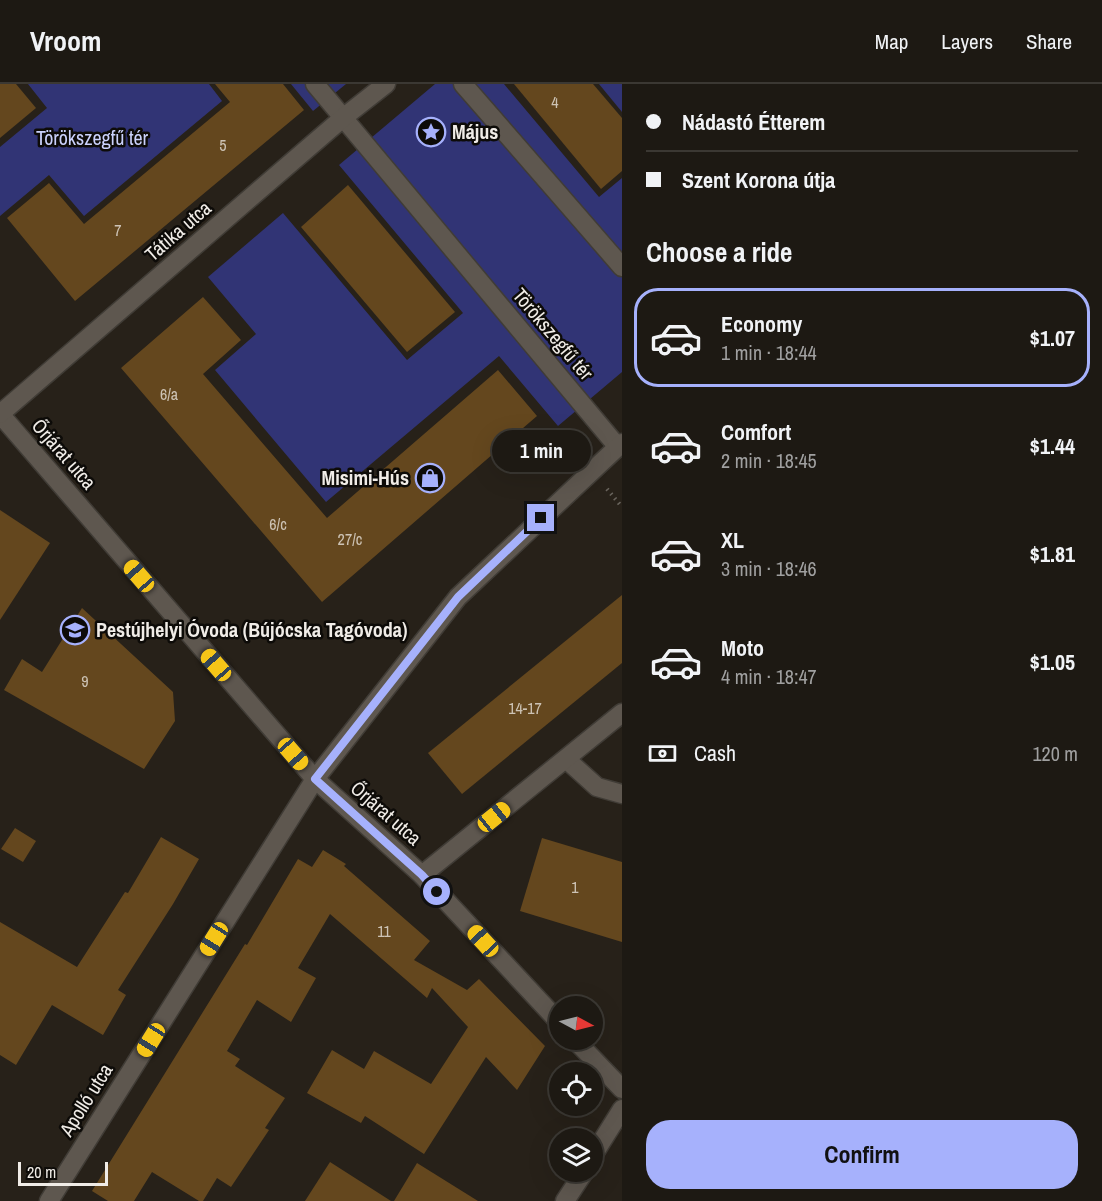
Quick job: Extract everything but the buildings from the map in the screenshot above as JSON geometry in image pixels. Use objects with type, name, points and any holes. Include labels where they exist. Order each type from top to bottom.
[{"type":"street","name":"Törökszegfű tér","points":[[315,84],[620,445]]},
{"type":"street","name":"Tátika utca","points":[[0,414],[344,117],[386,84]]},
{"type":"street","points":[[463,84],[622,267]]},
{"type":"street","name":"Őrjárat utca","points":[[0,414],[315,779],[422,875],[549,1011]]},
{"type":"street","name":"Apolló utca","points":[[50,1201],[315,779],[458,597],[620,445]]},
{"type":"street","points":[[422,875],[622,713]]},
{"type":"street","points":[[566,759],[597,787],[622,794]]},
{"type":"street","points":[[585,1050],[622,1089]]},
{"type":"street","points":[[603,1139],[622,1109]]},
{"type":"street","points":[[565,1201],[577,1182]]},
{"type":"green space","name":"Törökszegfű tér","points":[[28,84],[209,84],[222,101],[84,216],[49,175],[0,216],[0,147],[47,108]]},
{"type":"green space","points":[[291,84],[346,84],[313,111]]},
{"type":"green space","points":[[435,84],[504,84],[599,197],[622,178],[622,372],[558,426],[499,356],[326,502],[215,370],[256,334],[208,277],[283,213],[407,360],[463,313],[339,165]]},
{"type":"green space","points":[[599,84],[622,84],[622,112]]},
{"type":"place","name":"Május","points":[[431,132]]},
{"type":"place","name":"Misimi-Hús","points":[[430,478]]},
{"type":"place","name":"Pestújhelyi Óvoda (Bújócska Tagóvoda)","points":[[75,630]]},
{"type":"route","points":[[437,892],[422,875],[315,779],[458,597],[541,518]]}]
